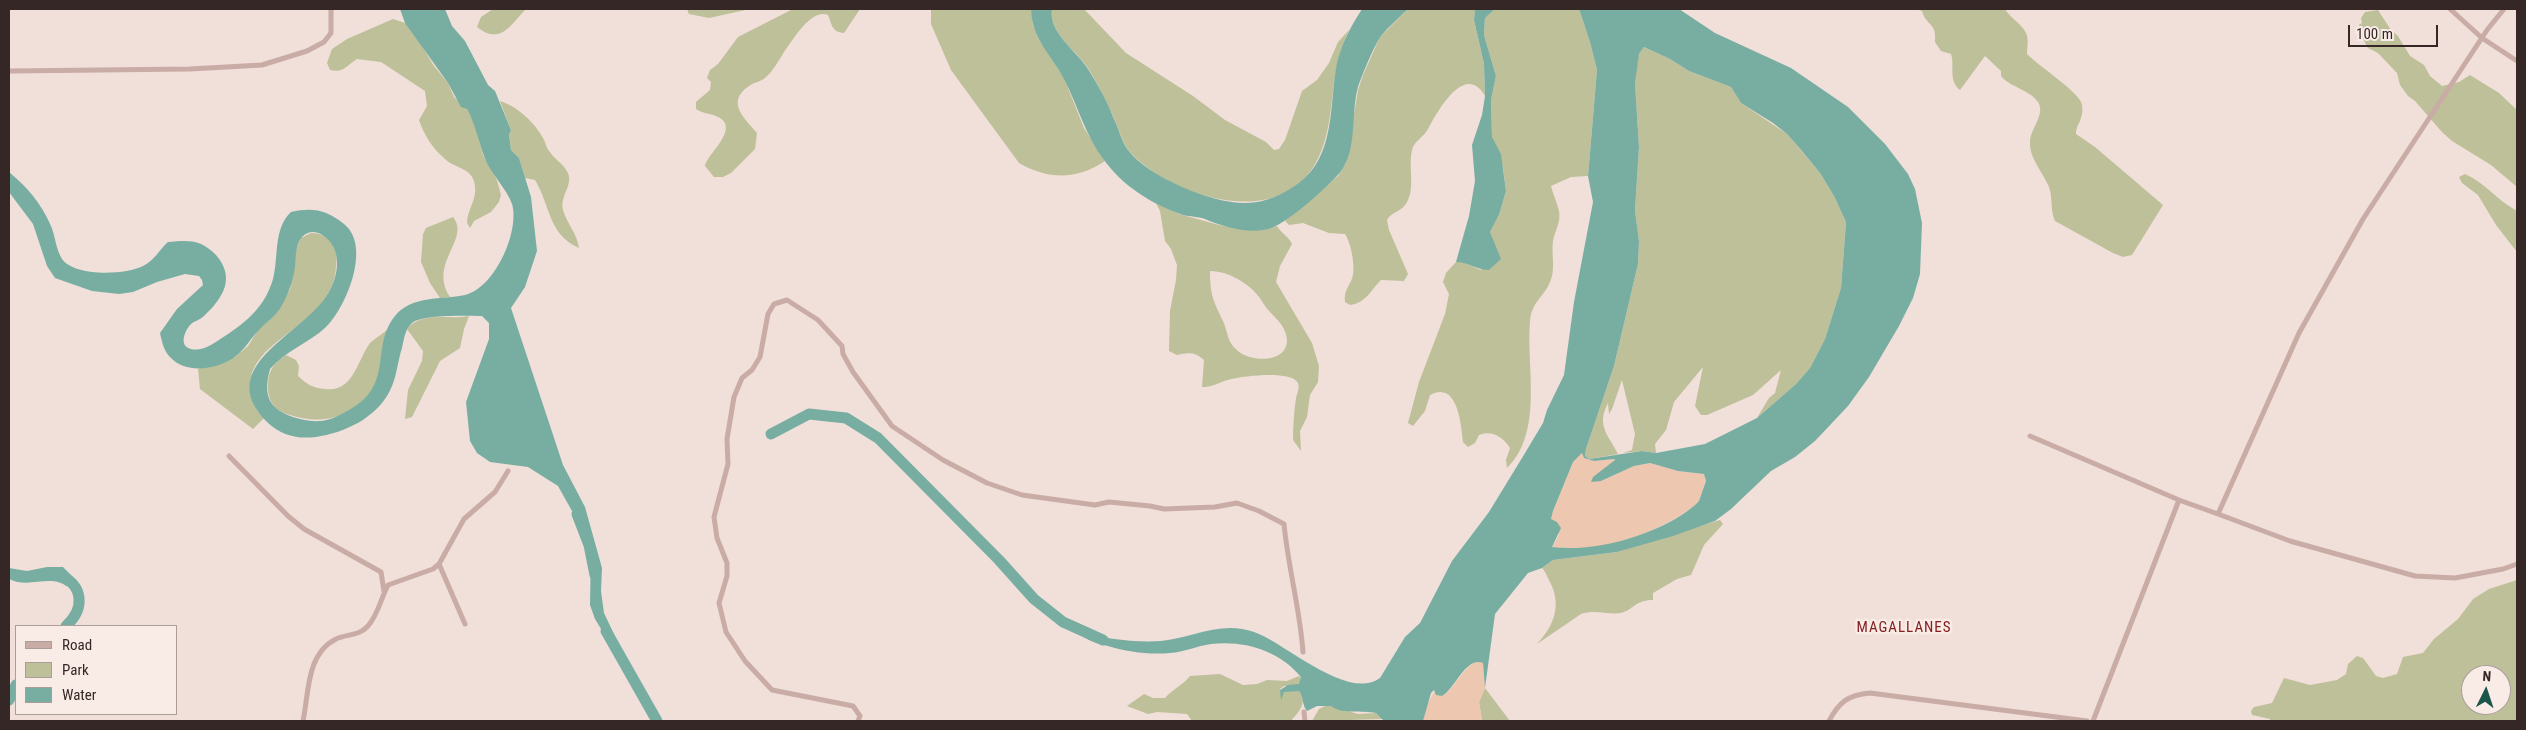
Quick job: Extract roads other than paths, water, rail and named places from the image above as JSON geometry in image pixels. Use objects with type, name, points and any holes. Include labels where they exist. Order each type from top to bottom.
[{"type":"street","points":[[9,71],[190,69],[262,65],[307,51],[324,42],[331,33],[331,9]]},
{"type":"street","points":[[2450,9],[2482,38],[2517,61]]},
{"type":"street","points":[[2218,514],[2299,333],[2362,219],[2482,38],[2504,9]]},
{"type":"street","points":[[858,721],[860,716],[854,706],[772,690],[745,661],[726,632],[719,603],[727,576],[726,563],[717,538],[714,517],[728,464],[727,439],[734,397],[742,378],[752,370],[760,357],[768,314],[774,304],[787,300],[818,320],[842,346],[843,354],[853,372],[892,426],[943,460],[987,483],[1022,495],[1095,504],[1109,502],[1164,509],[1215,507],[1237,503],[1259,511],[1284,524],[1288,568],[1302,632],[1303,652]]},
{"type":"street","points":[[2030,436],[2179,500],[2290,541],[2415,576],[2455,578],[2503,570],[2517,564]]},
{"type":"street","points":[[229,456],[304,529],[381,572],[384,591]]},
{"type":"street","points":[[303,721],[311,670],[317,657],[336,639],[360,633],[367,628],[388,585],[433,569],[439,564],[464,519],[495,492],[508,471]]},
{"type":"street","points":[[2092,721],[2179,500]]},
{"type":"street","points":[[439,564],[465,624]]},
{"type":"street","points":[[1830,721],[1839,704],[1846,698],[1855,694],[1870,693],[2087,721]]},
{"type":"street","points":[[1304,712],[1304,721]]},
{"type":"water","points":[[400,9],[445,9],[452,26],[465,41],[488,85],[495,91],[511,130],[509,135],[511,150],[519,158],[531,197],[537,251],[525,287],[511,308],[563,465],[585,507],[602,568],[601,591],[604,613],[620,647],[609,642],[595,619],[590,605],[591,545],[558,486],[528,467],[490,462],[477,453],[470,441],[466,402],[489,339],[489,323],[482,316],[435,317],[412,323],[405,334],[392,386],[387,396],[372,413],[363,420],[332,434],[307,438],[292,436],[279,431],[267,422],[253,402],[250,384],[256,367],[268,352],[317,308],[329,292],[335,279],[337,264],[336,254],[328,239],[323,235],[313,232],[307,233],[302,237],[297,247],[292,283],[284,302],[276,314],[236,356],[229,361],[212,367],[186,367],[169,356],[160,333],[177,309],[203,285],[199,276],[185,274],[157,282],[133,292],[119,294],[92,291],[55,278],[47,266],[33,224],[9,192],[9,172],[28,190],[43,210],[51,226],[62,259],[68,265],[78,269],[101,273],[135,269],[150,261],[168,242],[199,243],[216,255],[222,263],[225,272],[225,287],[217,302],[202,317],[191,324],[185,334],[185,345],[196,350],[218,341],[255,312],[260,305],[270,289],[273,279],[281,226],[291,212],[313,210],[326,213],[338,219],[352,234],[356,247],[356,261],[348,292],[334,318],[326,327],[283,357],[270,369],[267,389],[269,399],[275,407],[290,416],[315,421],[339,415],[363,400],[372,389],[380,365],[384,340],[395,316],[402,309],[419,301],[465,295],[476,290],[486,282],[503,257],[512,229],[514,215],[512,204],[488,165],[467,109],[461,107],[448,83],[405,23]]},
{"type":"water","points":[[1031,9],[1052,9],[1054,26],[1088,69],[1105,99],[1124,143],[1137,160],[1165,179],[1199,194],[1232,202],[1253,203],[1274,197],[1299,183],[1311,171],[1319,158],[1329,128],[1339,56],[1347,35],[1362,9],[1408,9],[1381,36],[1365,68],[1356,98],[1351,146],[1343,168],[1305,206],[1287,219],[1271,228],[1255,231],[1220,225],[1202,218],[1180,214],[1148,199],[1119,177],[1097,150],[1064,79],[1038,38],[1032,20]]},
{"type":"water","points":[[1475,9],[1495,9],[1485,18],[1484,35],[1496,76],[1491,100],[1492,137],[1501,154],[1506,191],[1499,215],[1490,232],[1501,259],[1489,270],[1456,262],[1469,216],[1475,181],[1472,145],[1482,115],[1485,96],[1484,64],[1474,20]]},
{"type":"water","points":[[1579,9],[1679,9],[1715,33],[1791,68],[1848,107],[1885,144],[1908,174],[1915,189],[1922,223],[1920,274],[1913,298],[1899,326],[1869,377],[1848,406],[1815,441],[1795,457],[1771,471],[1731,509],[1715,521],[1673,536],[1617,552],[1553,560],[1542,568],[1528,573],[1495,614],[1485,688],[1483,663],[1471,664],[1442,696],[1436,695],[1434,690],[1431,693],[1423,721],[1384,721],[1376,713],[1347,711],[1331,706],[1317,706],[1307,711],[1299,691],[1284,692],[1281,700],[1280,690],[1288,685],[1299,684],[1301,677],[1283,660],[1261,649],[1224,643],[1162,654],[1146,653],[1100,644],[1088,640],[1081,635],[1078,632],[1119,639],[1161,641],[1218,629],[1242,629],[1267,638],[1334,677],[1351,682],[1367,683],[1380,678],[1405,637],[1420,623],[1452,561],[1489,512],[1522,458],[1543,423],[1547,410],[1564,375],[1574,302],[1593,202],[1588,176],[1597,70]],"holes":[[[1644,47],[1670,59],[1689,71],[1731,87],[1741,103],[1787,134],[1820,173],[1834,196],[1846,222],[1841,288],[1825,339],[1810,368],[1796,384],[1757,418],[1705,444],[1656,453],[1642,451],[1589,459],[1585,456],[1586,449],[1614,366],[1638,264],[1639,241],[1635,211],[1639,147],[1635,83],[1639,54]],[[1582,453],[1584,458],[1594,461],[1615,460],[1593,477],[1591,482],[1601,481],[1634,466],[1650,463],[1678,471],[1704,474],[1706,481],[1699,501],[1665,525],[1646,533],[1608,544],[1588,547],[1552,547],[1561,528],[1557,522],[1551,519],[1553,511],[1573,462]]]},
{"type":"water","points":[[47,567],[63,567],[76,580],[66,586],[53,581],[24,583],[9,579],[9,568],[27,571]]},
{"type":"waterway","points":[[771,434],[809,414],[846,418],[878,438],[999,560],[1034,599],[1063,622],[1103,640]]},
{"type":"waterway","points":[[577,514],[589,545],[595,575]]},
{"type":"waterway","points":[[59,575],[73,585],[79,598],[76,612],[67,625]]},
{"type":"waterway","points":[[606,631],[657,721]]},
{"type":"waterway","points":[[9,700],[15,687]]},
{"type":"district","name":"MAGALLANES","points":[[1904,628]]}]
